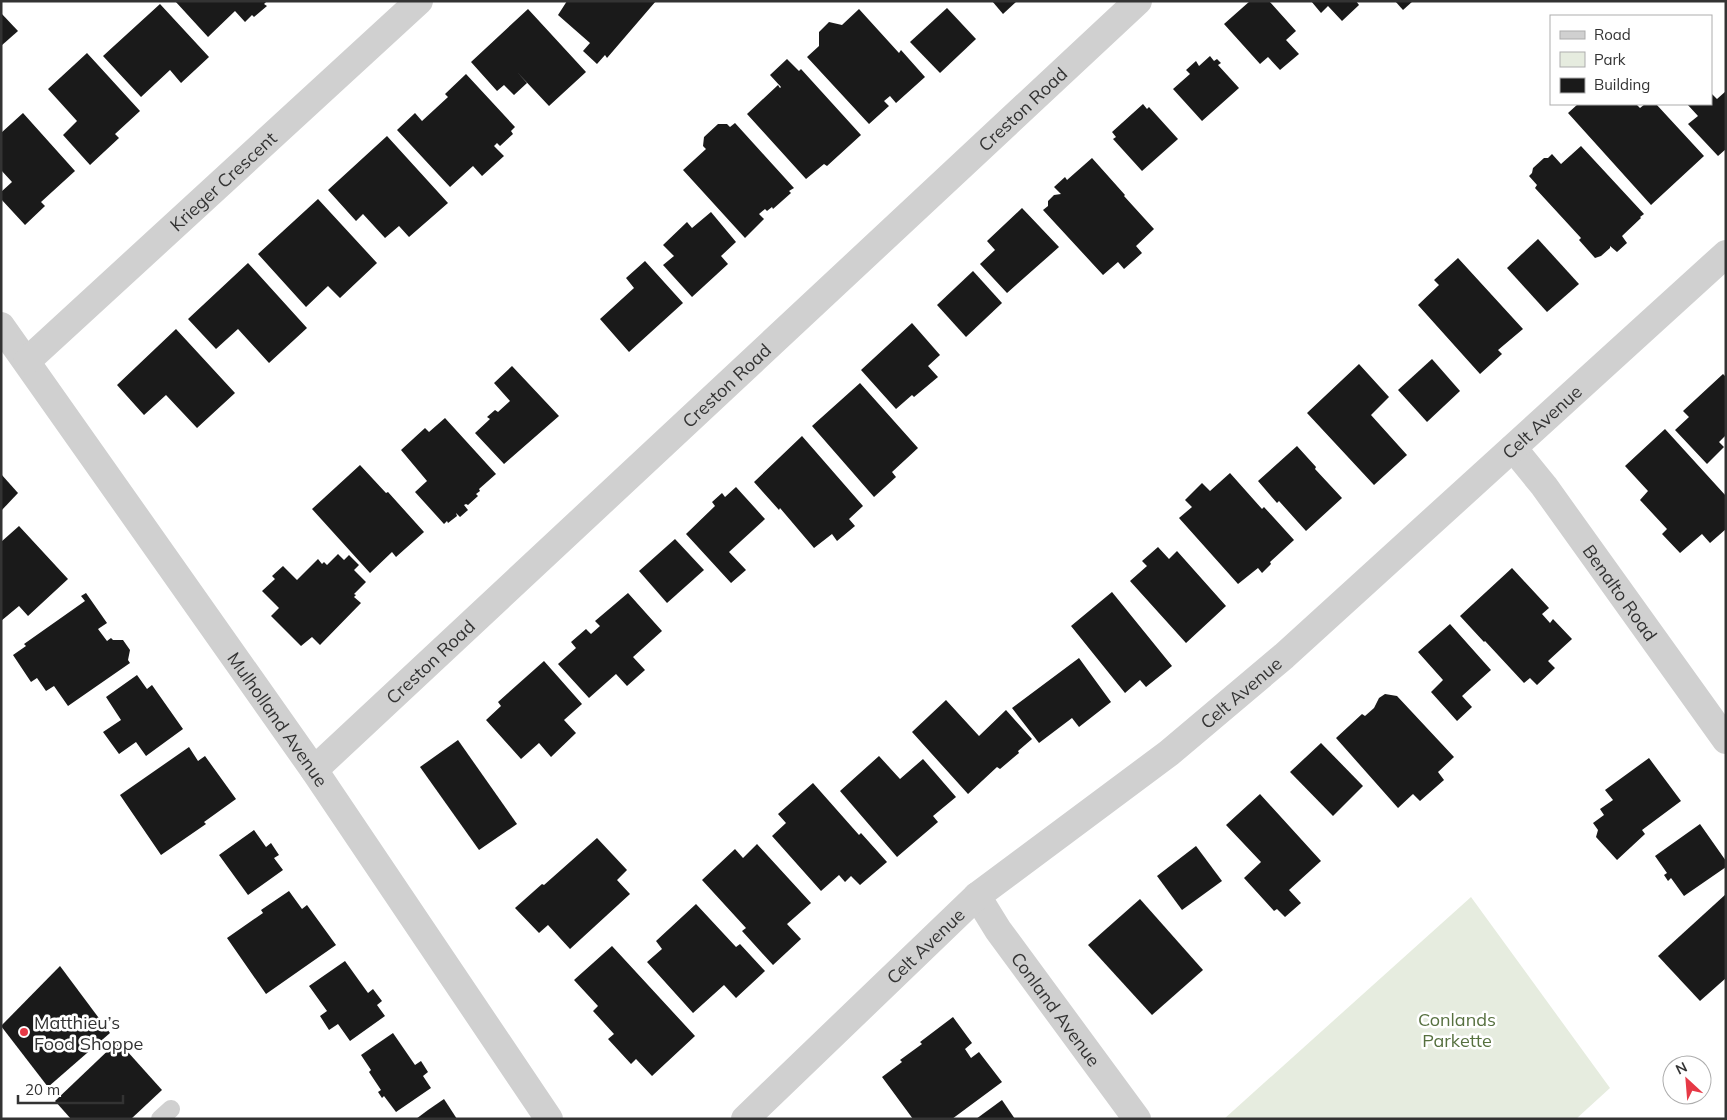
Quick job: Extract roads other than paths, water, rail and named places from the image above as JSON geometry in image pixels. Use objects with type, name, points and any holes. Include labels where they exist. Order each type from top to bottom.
[{"type":"street","name":"Krieger Crescent","points":[[27,362],[419,1]]},
{"type":"street","name":"Creston Road","points":[[314,770],[1138,1]]},
{"type":"street","name":"Celt Avenue","points":[[745,1119],[977,896],[1169,753],[1284,656],[1726,254]]},
{"type":"street","name":"Mulholland Avenue","points":[[1,326],[314,770],[549,1119]]},
{"type":"street","name":"Benalto Road","points":[[1513,448],[1544,486],[1726,740]]},
{"type":"street","name":"Conland Avenue","points":[[977,896],[998,930],[1137,1119]]},
{"type":"place","name":"Matthieu’s Food Shoppe","points":[[24,1032]]},
{"type":"park label","name":"Conlands Parkette","points":[[1457,1029]]}]
